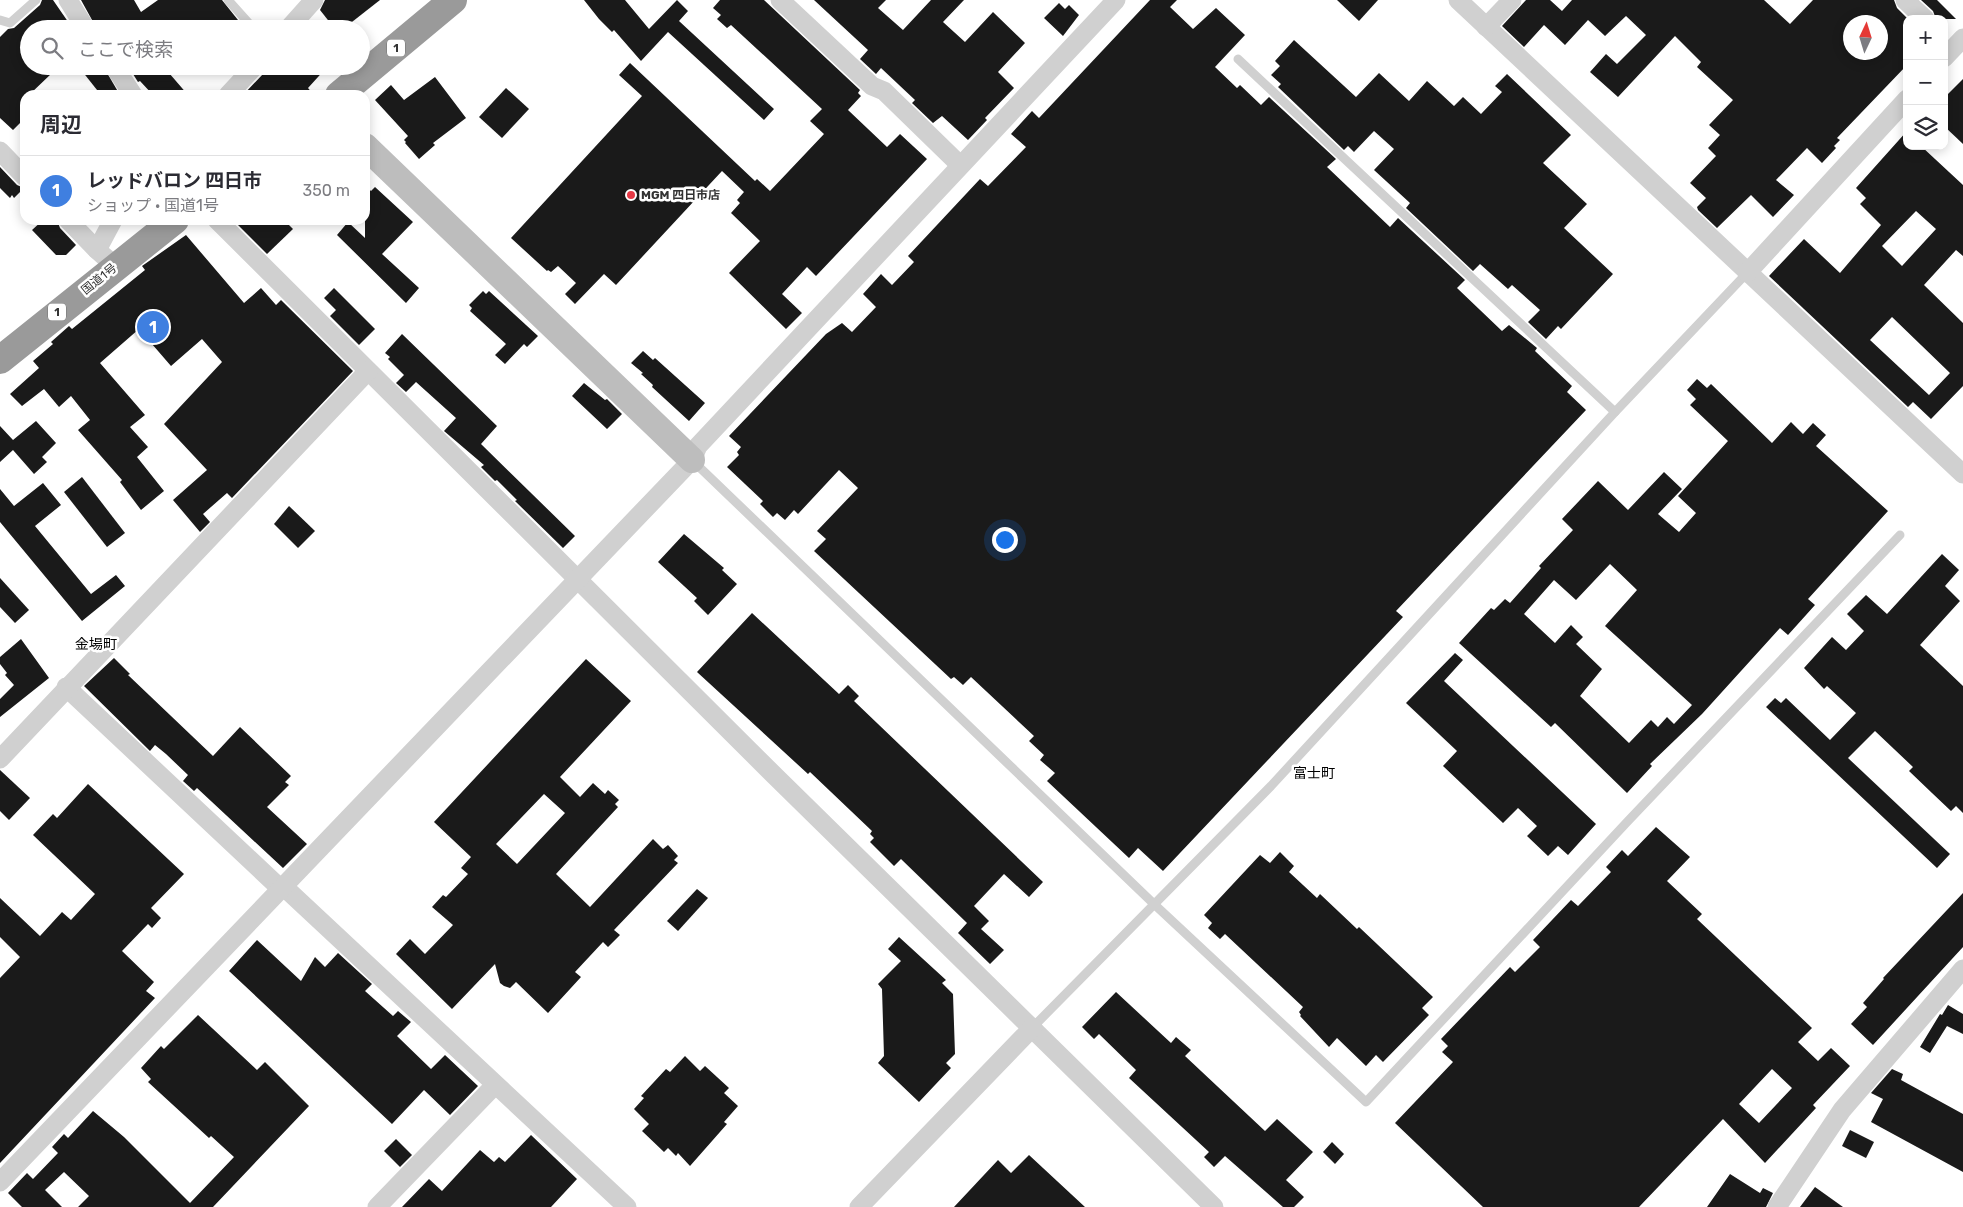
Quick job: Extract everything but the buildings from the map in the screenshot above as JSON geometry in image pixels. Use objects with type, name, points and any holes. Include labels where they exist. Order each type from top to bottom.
[{"type":"highway","name":"1","points":[[370,69],[453,0]]},
{"type":"highway","name":"1","points":[[345,90],[363,75]]},
{"type":"highway","name":"国道1号","points":[[0,360],[106,258],[166,225]]},
{"type":"street","points":[[68,0],[80,20]]},
{"type":"street","points":[[296,20],[314,0]]},
{"type":"street","points":[[780,0],[872,86],[884,91],[960,164]]},
{"type":"street","points":[[0,1182],[692,460],[698,446],[960,164],[1116,0]]},
{"type":"street","points":[[1458,0],[1747,273],[1959,465]]},
{"type":"street","points":[[1486,27],[1512,0]]},
{"type":"street","points":[[1905,0],[1921,15]]},
{"type":"street","points":[[120,75],[130,90]]},
{"type":"street","points":[[233,90],[247,75]]},
{"type":"street","points":[[1747,273],[1903,103]]},
{"type":"street","points":[[0,151],[20,172]]},
{"type":"street","points":[[370,151],[692,460]]},
{"type":"street","points":[[73,225],[106,258]]},
{"type":"street","points":[[106,258],[112,225]]},
{"type":"street","points":[[222,225],[579,578],[775,776],[1214,1207]]},
{"type":"street","points":[[0,759],[368,371]]},
{"type":"street","points":[[66,688],[627,1207]]},
{"type":"street","points":[[1777,1207],[1842,1110],[1963,969]]},
{"type":"street","points":[[859,1207],[1032,1027]]},
{"type":"street","points":[[377,1207],[495,1085]]},
{"type":"lane","points":[[0,20],[10,23],[36,0]]},
{"type":"lane","points":[[228,0],[246,20]]},
{"type":"lane","points":[[1238,59],[1615,412]]},
{"type":"lane","points":[[1032,1027],[1271,786],[1615,412],[1747,273]]},
{"type":"lane","points":[[692,460],[1155,905],[1366,1102],[1628,821],[1900,535]]},
{"type":"place","name":"MGM 四日市店","points":[[631,195]]},
{"type":"place","name":"レッドバロン 四日市","points":[[153,327]]},
{"type":"district","name":"金場町","points":[[96,644]]},
{"type":"district","name":"富士町","points":[[1314,773]]}]
